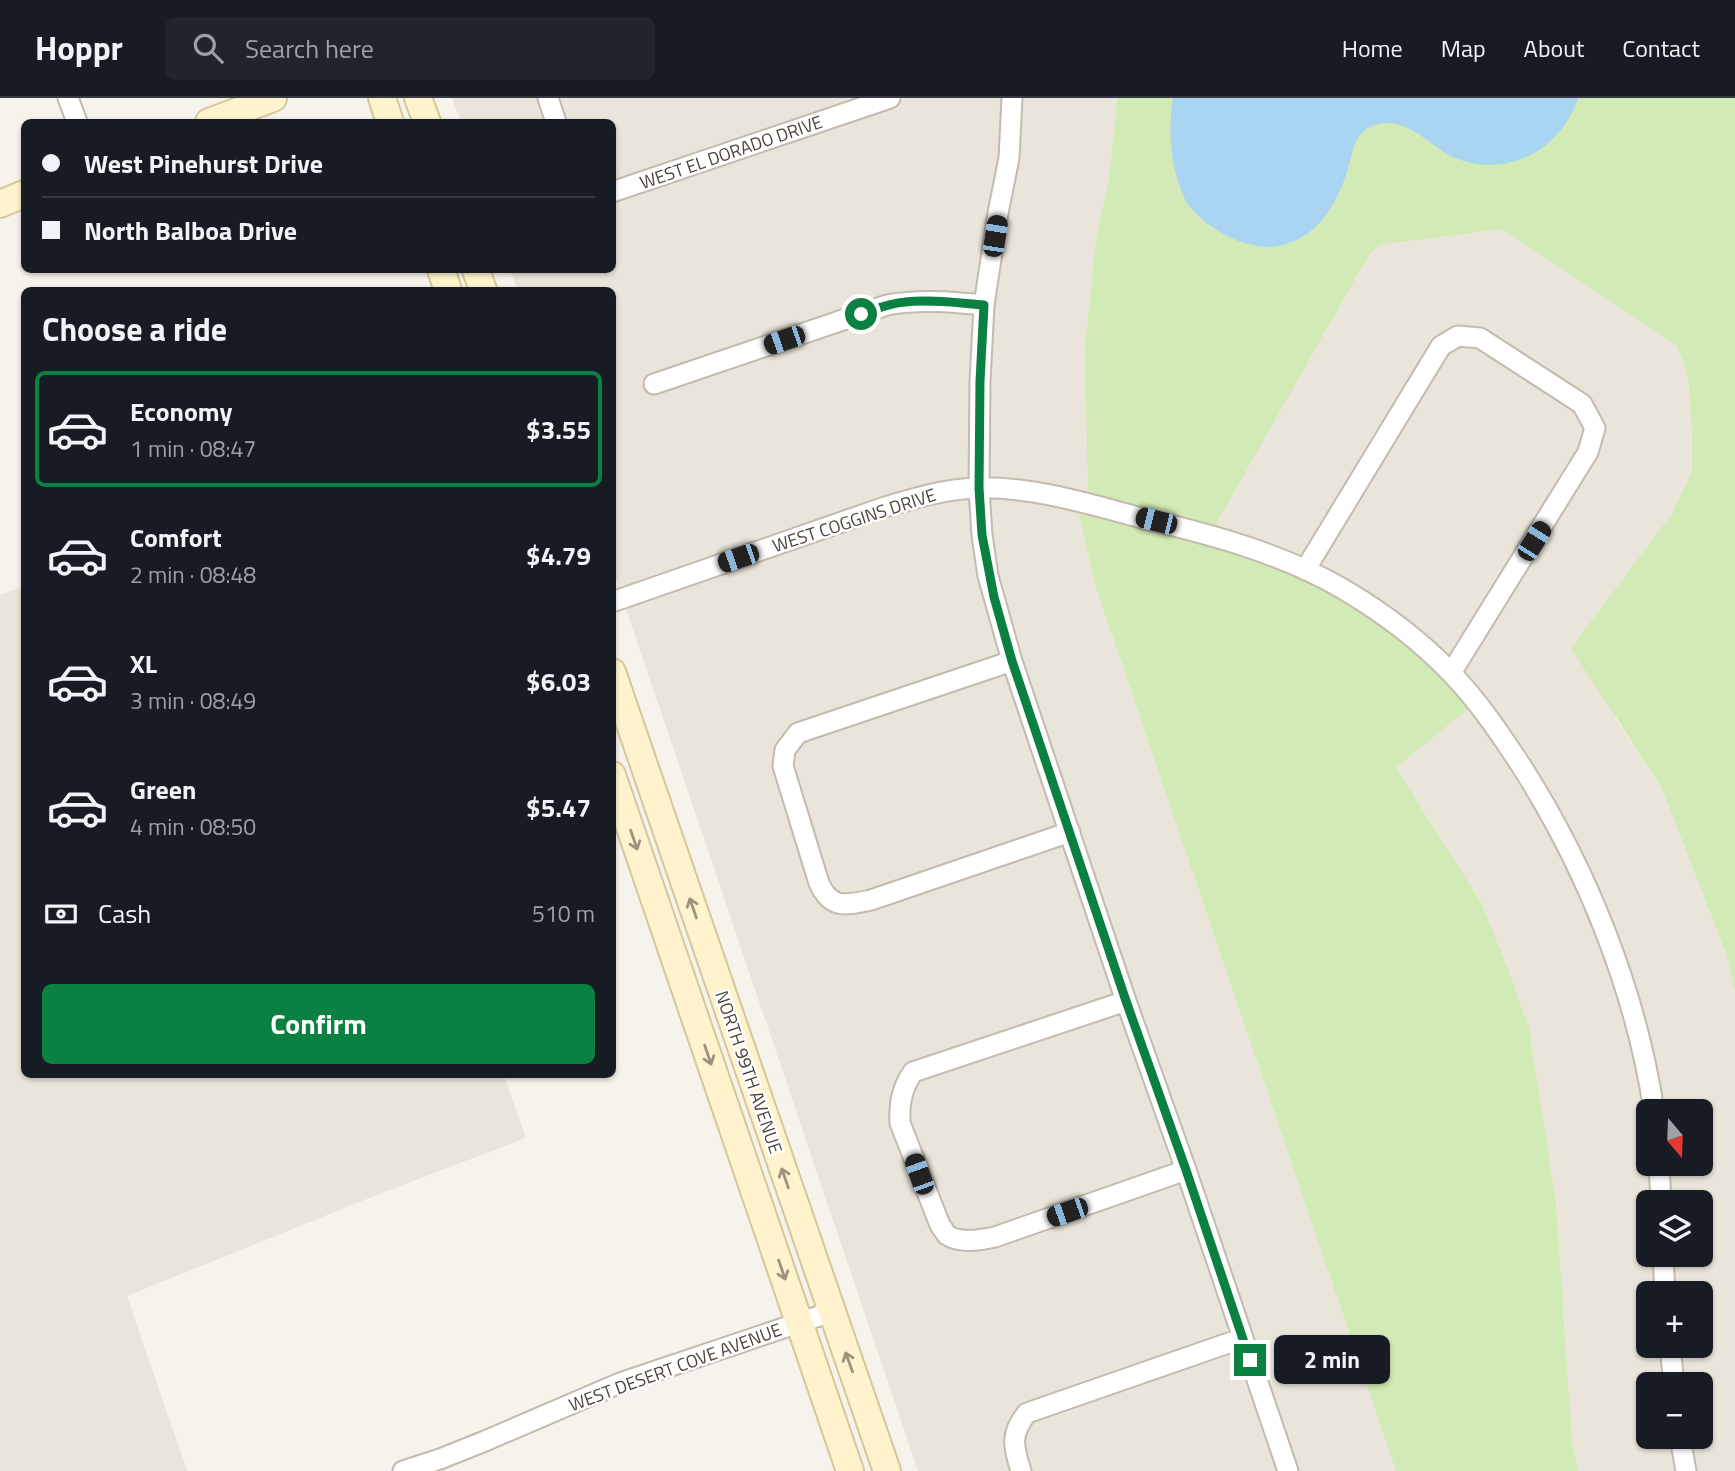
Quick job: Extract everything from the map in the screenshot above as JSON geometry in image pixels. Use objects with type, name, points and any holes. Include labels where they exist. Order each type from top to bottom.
[{"type":"main road","points":[[217,119],[273,98]]},
{"type":"main road","points":[[382,98],[389,119]]},
{"type":"main road","points":[[418,98],[425,119]]},
{"type":"main road","points":[[0,204],[21,195]]},
{"type":"main road","name":"NORTH 99TH AVENUE","points":[[616,684],[887,1471]]},
{"type":"main road","name":"NORTH 99TH AVENUE","points":[[616,787],[850,1471]]},
{"type":"street","points":[[68,98],[76,119]]},
{"type":"street","points":[[548,98],[555,119]]},
{"type":"street","name":"WEST EL DORADO DRIVE","points":[[616,191],[890,98]]},
{"type":"street","points":[[1012,98],[1009,158],[984,305],[980,381],[979,488],[988,576],[1012,661],[1288,1471]]},
{"type":"street","points":[[654,384],[887,305],[921,301],[984,305]]},
{"type":"street","points":[[1305,570],[1441,346],[1458,336],[1480,338],[1582,404],[1594,428],[1588,452],[1451,673]]},
{"type":"street","name":"WEST COGGINS DRIVE","points":[[616,601],[885,507],[928,494],[979,488],[1047,495],[1153,520],[1247,548],[1305,570],[1342,588],[1378,611],[1416,641],[1451,673],[1503,738],[1536,789],[1584,877],[1636,1025],[1652,1099]]},
{"type":"street","points":[[1012,661],[798,733],[785,750],[783,766],[804,834],[825,895],[843,904],[871,900],[1070,832]]},
{"type":"street","points":[[1126,1001],[913,1072],[905,1083],[899,1104],[900,1122],[940,1225],[947,1234],[957,1239],[975,1241],[995,1237],[1186,1170]]},
{"type":"street","name":"WEST DESERT COVE AVENUE","points":[[402,1471],[485,1441],[620,1383],[831,1312]]},
{"type":"street","points":[[1021,1471],[1013,1446],[1017,1425],[1027,1413],[1242,1338]]},
{"type":"street","points":[[1682,1449],[1686,1471]]},
{"type":"shaded area","points":[[452,98],[1117,98],[1109,178],[1096,238],[1085,347],[1088,504],[1076,502],[1095,585],[1396,1471],[918,1471],[616,579],[616,287],[517,287],[511,273],[616,273],[616,119],[460,119]]},
{"type":"shaded area","points":[[1502,229],[1677,346],[1688,378],[1692,471],[1671,515],[1615,718],[1661,787],[1726,953],[1735,991],[1735,1471],[1578,1471],[1572,1440],[1556,1201],[1529,1028],[1481,902],[1396,768],[1475,702],[1210,535],[1369,255],[1379,245]]},
{"type":"shaded area","points":[[21,587],[21,1078],[505,1078],[526,1138],[127,1296],[187,1471],[0,1471],[0,595]]},
{"type":"green space","points":[[1117,98],[1735,98],[1735,991],[1726,953],[1661,787],[1571,648],[1671,515],[1692,471],[1688,378],[1677,346],[1502,229],[1379,245],[1369,255],[1210,535],[1342,588],[1476,702],[1396,768],[1481,902],[1529,1028],[1556,1201],[1572,1440],[1578,1471],[1396,1471],[1095,585],[1076,502],[1088,504],[1085,347],[1096,238],[1109,178]]},
{"type":"water","points":[[1173,98],[1578,98],[1559,132],[1545,145],[1530,155],[1494,165],[1475,164],[1455,158],[1400,125],[1390,123],[1370,127],[1354,145],[1340,190],[1322,220],[1295,241],[1266,247],[1240,242],[1224,234],[1201,218],[1188,204],[1178,181],[1173,158],[1170,134]]},
{"type":"route","points":[[861,314],[904,302],[984,305],[979,488],[988,576],[1012,661],[1250,1360]]}]
